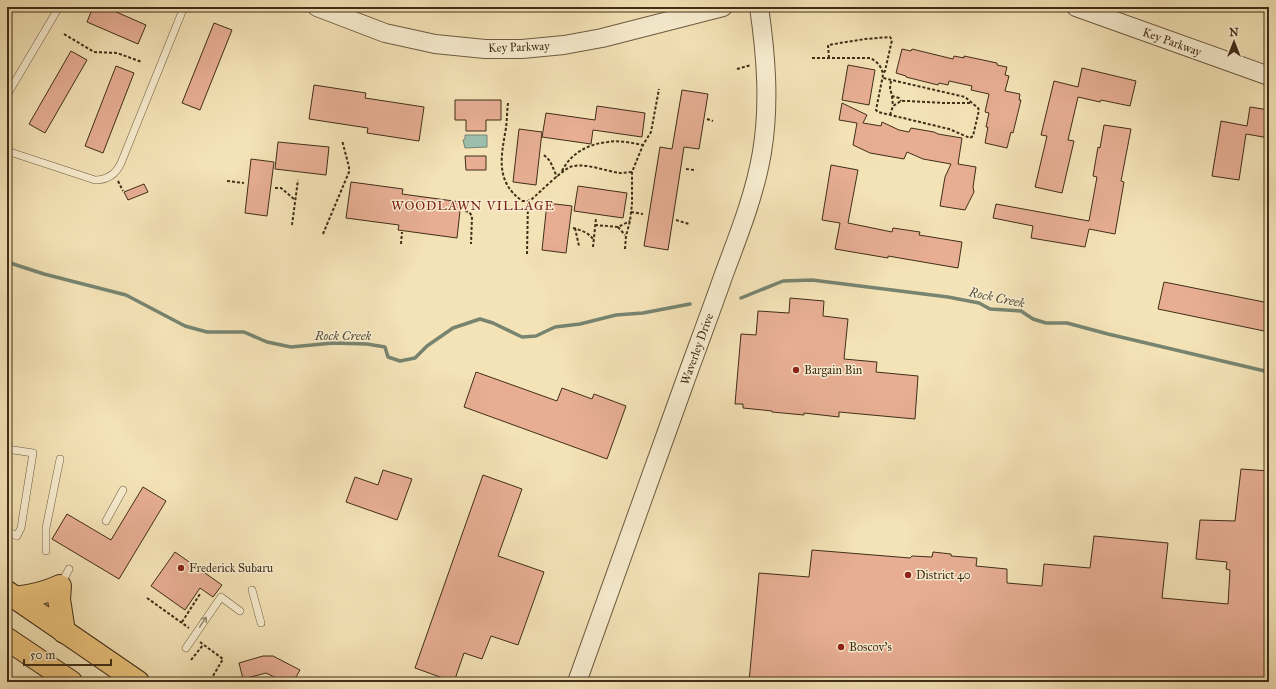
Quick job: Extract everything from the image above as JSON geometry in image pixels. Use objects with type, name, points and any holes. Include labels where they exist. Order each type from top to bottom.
[{"type":"main road","points":[[11,595],[38,595],[49,591],[64,577],[59,599],[64,632]]},
{"type":"main road","points":[[11,595],[138,682]]},
{"type":"main road","points":[[7,639],[60,678]]},
{"type":"street","name":"Key Parkway","points":[[317,7],[385,33],[435,44],[485,49],[522,50],[564,45],[602,38],[723,7]]},
{"type":"street","name":"Waverley Drive","points":[[577,682],[741,229],[754,189],[762,152],[766,116],[767,79],[764,40],[759,7]]},
{"type":"street","name":"Key Parkway","points":[[1076,7],[1269,76]]},
{"type":"lane","points":[[7,95],[59,7]]},
{"type":"lane","points":[[7,151],[95,180],[105,179],[114,174],[121,162],[184,7]]},
{"type":"lane","points":[[7,451],[7,449],[33,452],[21,528],[18,536],[7,532]]},
{"type":"lane","points":[[46,551],[46,528],[60,458]]},
{"type":"lane","points":[[106,521],[123,490]]},
{"type":"lane","points":[[252,590],[261,622]]},
{"type":"lane","points":[[186,648],[221,597],[240,610]]},
{"type":"path","points":[[64,34],[94,52],[118,53],[142,62]]},
{"type":"path","points":[[829,59],[828,45],[864,39],[890,37],[892,40],[885,71],[883,73]]},
{"type":"path","points":[[812,58],[870,58],[878,63],[883,73],[876,110],[878,112],[950,129],[970,138],[973,136],[979,110],[965,97],[883,78]]},
{"type":"path","points":[[737,69],[755,65]]},
{"type":"path","points":[[890,115],[893,106],[890,88],[891,80]]},
{"type":"path","points":[[625,249],[631,212],[633,183],[632,172],[643,145],[651,132],[659,89]]},
{"type":"path","points":[[892,96],[900,98],[901,101]]},
{"type":"path","points":[[893,106],[901,101],[971,103]]},
{"type":"path","points":[[508,103],[506,128],[502,147],[502,168],[511,191],[522,201],[528,201],[568,168],[577,166],[620,173],[632,172]]},
{"type":"path","points":[[707,119],[713,121]]},
{"type":"path","points":[[7,143],[11,133]]},
{"type":"path","points":[[323,234],[349,172],[342,140]]},
{"type":"path","points":[[562,173],[566,164],[573,155],[589,147],[607,142],[643,145]]},
{"type":"path","points":[[544,155],[550,161],[557,177]]},
{"type":"path","points":[[686,170],[694,170]]},
{"type":"path","points":[[292,225],[298,180]]},
{"type":"path","points":[[118,181],[123,191]]},
{"type":"path","points":[[227,181],[244,183]]},
{"type":"path","points":[[275,188],[281,188],[295,200]]},
{"type":"path","points":[[526,254],[528,201]]},
{"type":"path","points":[[465,211],[469,212],[472,216],[471,244]]},
{"type":"path","points":[[631,212],[643,214]]},
{"type":"path","points":[[593,247],[596,218]]},
{"type":"path","points":[[676,220],[689,224]]},
{"type":"path","points":[[595,225],[618,227],[630,221]]},
{"type":"path","points":[[618,227],[626,236]]},
{"type":"path","points":[[579,246],[574,228],[588,234],[594,240]]},
{"type":"path","points":[[400,244],[402,232]]},
{"type":"path","points":[[182,622],[200,594]]},
{"type":"path","points":[[191,660],[203,645]]},
{"type":"shaded area","points":[[465,135],[487,135],[487,147],[465,148],[463,140],[465,139]]},
{"type":"building","points":[[93,7],[105,7],[146,25],[138,44],[87,22]]},
{"type":"building","points":[[214,23],[232,30],[200,110],[182,103]]},
{"type":"building","points":[[902,49],[911,51],[912,49],[953,59],[954,56],[964,58],[964,56],[997,63],[997,65],[1007,67],[1005,75],[1009,76],[1005,91],[1020,94],[1019,100],[1021,100],[1013,133],[1011,132],[1007,148],[985,143],[989,113],[985,112],[989,94],[971,90],[972,86],[949,81],[948,85],[939,83],[938,85],[896,73]]},
{"type":"building","points":[[71,51],[87,60],[45,133],[29,124]]},
{"type":"building","points":[[848,65],[875,70],[869,105],[842,100]]},
{"type":"building","points":[[116,66],[134,73],[103,153],[85,146]]},
{"type":"building","points":[[1082,68],[1136,81],[1130,106],[1078,97],[1068,140],[1074,141],[1062,193],[1035,187],[1047,136],[1041,135],[1054,81],[1078,87]]},
{"type":"building","points":[[314,85],[366,93],[365,98],[424,107],[419,141],[367,133],[368,128],[309,119]]},
{"type":"building","points":[[682,90],[708,94],[699,149],[684,147],[668,250],[644,246],[660,147],[672,149]]},
{"type":"building","points":[[455,100],[501,100],[501,120],[486,120],[486,131],[466,131],[466,120],[455,120]]},
{"type":"building","points":[[842,103],[867,115],[863,123],[881,126],[882,122],[899,130],[909,132],[911,128],[962,138],[958,164],[976,167],[973,187],[974,192],[965,210],[940,206],[945,177],[951,164],[923,159],[907,152],[904,159],[870,153],[853,145],[857,123],[839,120]]},
{"type":"building","points":[[597,106],[645,113],[642,137],[593,130],[591,144],[542,137],[546,113],[595,120]]},
{"type":"building","points":[[1250,107],[1269,110],[1269,138],[1246,134],[1239,180],[1212,176],[1221,121],[1247,126]]},
{"type":"building","points":[[1104,125],[1131,129],[1121,181],[1124,182],[1115,234],[1089,229],[1085,247],[1031,238],[1033,226],[993,218],[996,204],[1089,221],[1097,177],[1093,176],[1098,147],[1100,148]]},
{"type":"building","points":[[519,129],[542,132],[536,185],[513,182]]},
{"type":"building","points":[[278,142],[329,147],[326,175],[275,169]]},
{"type":"building","points":[[465,156],[486,156],[486,170],[466,170]]},
{"type":"building","points":[[251,159],[274,162],[267,216],[245,213]]},
{"type":"building","points":[[831,165],[858,170],[848,223],[892,232],[893,228],[920,232],[919,235],[962,242],[958,268],[835,249],[840,223],[822,220]]},
{"type":"building","points":[[351,182],[403,189],[402,194],[461,202],[457,238],[398,230],[399,225],[346,218]]},
{"type":"building","points":[[144,184],[148,192],[128,200],[124,192]]},
{"type":"building","points":[[578,186],[627,193],[623,218],[574,211]]},
{"type":"building","points":[[547,203],[572,206],[566,253],[542,250]]},
{"type":"building","points":[[1164,282],[1269,303],[1269,332],[1158,309]]},
{"type":"building","points":[[790,298],[824,301],[823,316],[848,319],[844,359],[877,362],[876,372],[918,376],[915,419],[839,412],[839,417],[804,413],[804,415],[743,408],[743,404],[735,404],[741,334],[756,335],[758,311],[789,313]]},
{"type":"building","points":[[476,372],[557,401],[562,388],[592,399],[594,394],[626,406],[607,459],[464,407]]},
{"type":"building","name":"District 40","points":[[1241,469],[1269,471],[1269,682],[749,682],[759,573],[809,577],[812,550],[910,558],[912,556],[932,557],[933,552],[951,554],[951,556],[977,558],[976,566],[1007,569],[1007,583],[1042,586],[1044,564],[1090,568],[1094,536],[1168,543],[1162,598],[1228,604],[1230,570],[1226,569],[1227,562],[1196,559],[1200,520],[1235,521]]},
{"type":"building","points":[[383,470],[412,479],[397,520],[346,502],[355,477],[378,485]]},
{"type":"building","points":[[483,475],[522,489],[498,556],[544,572],[518,645],[491,636],[482,659],[464,653],[454,682],[415,668]]},
{"type":"building","points":[[143,487],[166,501],[119,579],[52,539],[67,514],[111,540]]},
{"type":"building","name":"Frederick Subaru","points":[[175,552],[222,585],[213,597],[200,588],[185,610],[151,586]]},
{"type":"building","points":[[263,656],[273,656],[300,670],[293,682],[284,682],[266,673],[243,679],[239,663]]},
{"type":"waterway","name":"Rock Creek","points":[[7,262],[44,274],[126,295],[185,326],[207,332],[244,332],[267,342],[291,347],[333,343],[367,344],[385,347],[388,357],[400,361],[415,358],[427,346],[453,328],[480,319],[493,323],[522,337],[536,336],[555,327],[580,324],[616,315],[643,313],[690,304]]},
{"type":"waterway","name":"Rock Creek","points":[[741,298],[783,281],[812,280],[948,297],[979,303],[990,309],[1021,311],[1033,319],[1046,323],[1067,323],[1269,372]]},
{"type":"place","name":"Bargain Bin","points":[[796,370]]},
{"type":"place","name":"Frederick Subaru","points":[[181,568]]},
{"type":"place","name":"District 40","points":[[908,575]]},
{"type":"place","name":"Boscov's","points":[[841,647]]},
{"type":"district","name":"WOODLAWN VILLAGE","points":[[473,205]]}]
